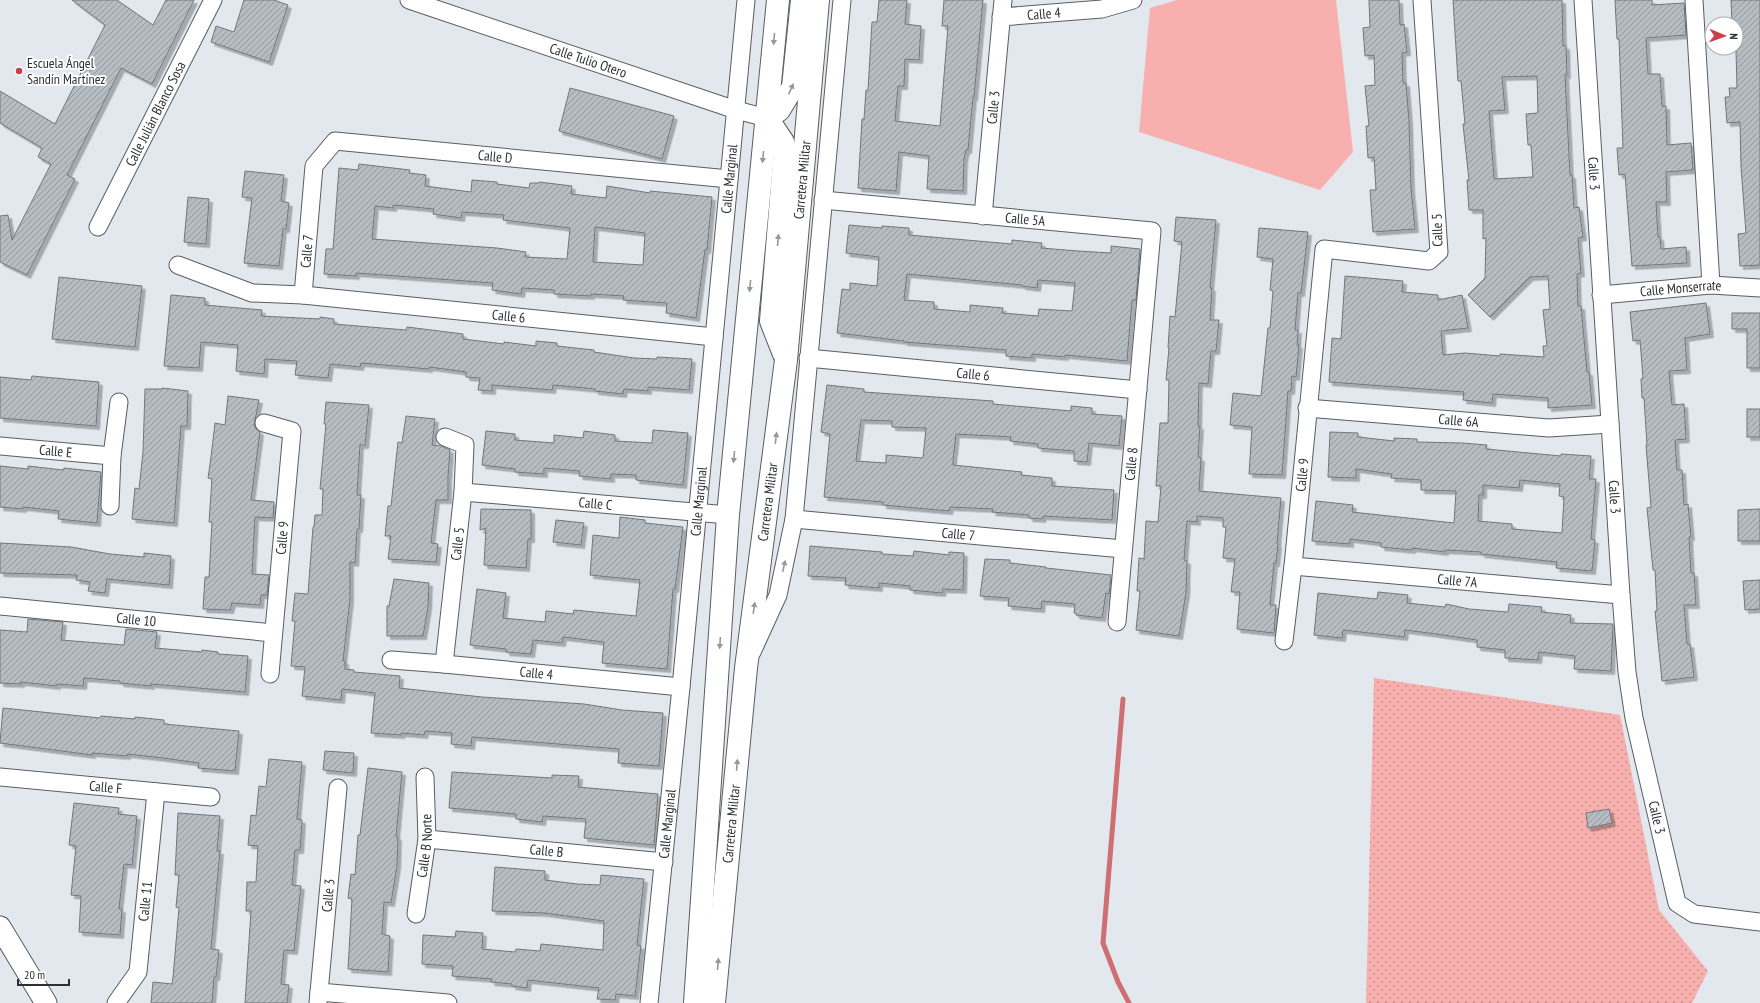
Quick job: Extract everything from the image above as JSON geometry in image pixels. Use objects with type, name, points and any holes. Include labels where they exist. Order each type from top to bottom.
[{"type":"main road","name":"Carretera Militar","points":[[695,1003],[728,515],[778,0]]},
{"type":"main road","points":[[786,360],[771,321],[785,150],[784,142],[767,118],[779,110],[794,87],[802,0]]},
{"type":"main road","name":"Carretera Militar","points":[[714,1003],[746,668],[786,360],[818,0]]},
{"type":"street","name":"Calle Julián Blanco Sosa","points":[[98,227],[213,0]]},
{"type":"street","name":"Calle Tulio Otero","points":[[409,0],[736,110],[767,118]]},
{"type":"street","name":"Calle Marginal","points":[[649,1003],[682,688],[746,0]]},
{"type":"street","points":[[746,668],[778,595],[794,519],[842,0]]},
{"type":"street","name":"Calle 4","points":[[1002,8],[1102,9],[1133,0]]},
{"type":"street","name":"Calle 5","points":[[1314,337],[1324,249],[1429,261],[1439,252],[1422,0]]},
{"type":"street","name":"Calle 3","points":[[1583,0],[1621,595],[1627,672],[1634,718],[1677,903],[1694,914],[1760,922]]},
{"type":"street","points":[[1694,0],[1711,285]]},
{"type":"street","name":"Calle 3","points":[[983,216],[1002,8]]},
{"type":"street","name":"Calle D","points":[[310,208],[314,166],[335,141],[729,179]]},
{"type":"street","name":"Calle 5A","points":[[823,200],[1152,231],[1145,306]]},
{"type":"street","name":"Calle 7","points":[[303,295],[310,208]]},
{"type":"street","name":"Calle 6","points":[[178,265],[252,293],[303,295],[714,337]]},
{"type":"street","name":"Calle Monserrate","points":[[1601,295],[1711,285],[1760,288]]},
{"type":"street","name":"Calle 8","points":[[1117,622],[1145,306]]},
{"type":"street","name":"Calle 9","points":[[1284,641],[1293,566],[1314,337]]},
{"type":"street","name":"Calle 6","points":[[808,358],[1138,390]]},
{"type":"street","points":[[110,506],[112,456],[119,402]]},
{"type":"street","name":"Calle 6A","points":[[1307,408],[1550,428],[1610,424]]},
{"type":"street","name":"Calle 9","points":[[264,423],[292,431],[270,674]]},
{"type":"street","name":"Calle 5","points":[[444,664],[463,492],[465,445],[445,437]]},
{"type":"street","name":"Calle E","points":[[0,446],[112,456]]},
{"type":"street","name":"Calle C","points":[[463,492],[698,514],[728,515]]},
{"type":"street","name":"Calle 7","points":[[794,519],[1123,549]]},
{"type":"street","name":"Calle 7A","points":[[1293,566],[1621,595]]},
{"type":"street","name":"Calle 10","points":[[0,606],[273,633]]},
{"type":"street","name":"Calle 4","points":[[391,660],[682,688]]},
{"type":"street","name":"Calle F","points":[[0,777],[211,797]]},
{"type":"street","name":"Calle B Norte","points":[[416,914],[427,839],[425,777]]},
{"type":"street","name":"Calle 3","points":[[318,997],[338,788]]},
{"type":"street","name":"Calle 11","points":[[116,1003],[138,972],[156,792]]},
{"type":"street","name":"Calle B","points":[[427,839],[664,862]]},
{"type":"street","points":[[0,927],[46,1003]]},
{"type":"street","points":[[318,997],[448,1003]]},
{"type":"shaded area","points":[[1177,0],[1336,0],[1353,152],[1320,190],[1139,132],[1150,8]]},
{"type":"shaded area","points":[[1374,678],[1620,715],[1659,910],[1708,971],[1692,1003],[1366,1003]]},
{"type":"building","points":[[72,0],[117,0],[153,25],[166,0],[194,0],[152,84],[121,68],[67,175],[75,179],[27,275],[0,262],[0,216],[8,215],[12,240],[51,164],[38,157],[42,148],[0,123],[0,91],[55,124],[105,25]]},
{"type":"building","points":[[244,0],[274,0],[288,5],[269,62],[211,42],[216,26],[234,32]]},
{"type":"building","points":[[879,0],[907,0],[905,24],[921,26],[919,60],[905,59],[904,86],[898,86],[895,121],[940,126],[948,26],[942,26],[944,0],[983,0],[968,150],[966,150],[964,159],[963,191],[927,189],[929,156],[899,152],[896,191],[858,188],[862,119],[864,119],[866,90],[868,90],[872,22],[877,22]]},
{"type":"building","points":[[1369,0],[1399,0],[1400,25],[1404,24],[1407,52],[1402,53],[1403,83],[1406,83],[1411,188],[1415,229],[1373,232],[1370,190],[1376,190],[1374,157],[1368,158],[1366,126],[1369,126],[1365,86],[1375,85],[1374,55],[1365,56],[1363,28],[1370,27]]},
{"type":"building","points":[[1453,0],[1562,0],[1563,46],[1566,46],[1567,75],[1565,75],[1570,175],[1572,175],[1574,208],[1579,207],[1583,237],[1578,238],[1581,273],[1577,274],[1578,306],[1581,306],[1587,372],[1589,372],[1592,405],[1548,408],[1548,398],[1493,394],[1492,403],[1463,400],[1464,392],[1329,382],[1332,338],[1341,339],[1345,276],[1403,281],[1402,292],[1438,295],[1438,300],[1462,295],[1468,328],[1441,331],[1443,355],[1465,353],[1500,356],[1500,354],[1544,357],[1543,346],[1547,346],[1543,310],[1550,309],[1548,276],[1530,277],[1490,317],[1468,295],[1485,278],[1486,238],[1483,239],[1483,210],[1469,210],[1467,180],[1469,180],[1463,124],[1465,124],[1461,81],[1458,81]],"holes":[[[1537,76],[1538,113],[1526,114],[1528,145],[1531,145],[1533,177],[1494,179],[1489,111],[1505,110],[1502,77]]]},
{"type":"building","points":[[1615,0],[1652,0],[1652,5],[1684,3],[1686,35],[1646,38],[1648,74],[1660,74],[1662,106],[1666,106],[1667,145],[1691,143],[1693,170],[1666,172],[1667,202],[1656,202],[1658,237],[1660,237],[1661,249],[1686,247],[1687,263],[1632,266],[1625,174],[1619,175],[1617,148],[1623,148],[1619,39],[1617,39]]},
{"type":"building","points":[[1731,0],[1760,0],[1760,265],[1740,266],[1738,234],[1746,233],[1741,167],[1740,122],[1727,123],[1725,97],[1730,97],[1729,88],[1737,88],[1736,56],[1744,56],[1744,16],[1732,16]]},
{"type":"building","points":[[570,88],[674,116],[662,159],[559,131]]},
{"type":"building","points":[[359,164],[410,170],[409,173],[426,175],[425,186],[471,192],[472,180],[497,182],[497,184],[529,188],[530,183],[539,182],[572,186],[571,194],[606,198],[607,186],[650,193],[650,191],[712,197],[707,250],[705,250],[696,318],[666,313],[667,303],[623,300],[624,296],[554,294],[554,290],[522,288],[521,294],[492,290],[493,283],[356,273],[356,276],[324,274],[326,249],[333,249],[339,168],[358,170]],"holes":[[[393,205],[434,209],[433,214],[461,218],[462,212],[504,215],[503,220],[570,228],[567,259],[525,257],[526,252],[497,248],[372,239],[375,206],[393,208]],[[595,227],[645,233],[643,265],[593,262]]]},
{"type":"building","points":[[245,171],[284,175],[281,201],[289,203],[286,229],[283,229],[279,266],[244,263],[252,198],[242,197]]},
{"type":"building","points":[[188,197],[209,199],[206,244],[184,242]]},
{"type":"building","points":[[1176,217],[1216,220],[1210,288],[1212,288],[1210,320],[1219,320],[1216,351],[1211,351],[1208,384],[1199,383],[1198,426],[1200,426],[1198,457],[1201,458],[1199,491],[1281,498],[1278,544],[1276,563],[1274,563],[1270,605],[1276,605],[1274,633],[1237,629],[1240,592],[1231,592],[1235,559],[1223,558],[1226,527],[1223,527],[1223,518],[1197,516],[1197,522],[1187,521],[1184,560],[1187,561],[1186,593],[1179,636],[1136,630],[1140,591],[1137,591],[1139,558],[1144,559],[1146,521],[1158,522],[1161,486],[1156,486],[1160,423],[1168,423],[1169,380],[1166,380],[1170,316],[1175,317],[1182,242],[1174,241]]},
{"type":"building","points":[[849,225],[882,228],[882,226],[909,228],[909,235],[1012,244],[1012,240],[1042,243],[1041,248],[1111,253],[1111,246],[1140,249],[1136,300],[1132,300],[1127,361],[1065,355],[1065,357],[1032,354],[1032,358],[1006,356],[1006,350],[904,342],[837,333],[842,289],[850,290],[850,283],[877,286],[879,257],[846,253]],"holes":[[[907,274],[1022,285],[1037,288],[1038,280],[1075,283],[1072,311],[1039,309],[1038,316],[1002,313],[1003,308],[970,305],[970,312],[934,309],[934,302],[904,300]]]},
{"type":"building","points":[[1259,228],[1308,232],[1301,293],[1298,293],[1295,330],[1298,330],[1297,345],[1299,345],[1296,377],[1292,376],[1291,391],[1288,391],[1282,475],[1249,474],[1252,427],[1230,425],[1233,393],[1261,396],[1268,328],[1270,328],[1273,291],[1270,290],[1273,259],[1257,257]]},
{"type":"building","points":[[59,277],[142,286],[135,347],[52,339]]},
{"type":"building","points":[[171,295],[205,298],[205,305],[262,310],[261,316],[320,319],[320,317],[334,319],[334,324],[406,330],[407,327],[463,334],[463,339],[504,344],[504,342],[536,346],[536,341],[557,343],[557,346],[594,350],[594,352],[634,358],[657,359],[657,357],[692,359],[689,390],[648,387],[648,391],[624,389],[623,394],[595,391],[595,389],[553,385],[552,390],[492,385],[492,391],[478,390],[480,378],[466,377],[466,372],[429,367],[429,369],[361,363],[360,367],[330,364],[328,378],[295,375],[297,361],[265,359],[264,374],[236,371],[238,345],[201,342],[199,368],[164,366]]},
{"type":"building","points":[[1706,303],[1710,334],[1685,338],[1687,370],[1669,371],[1672,405],[1684,404],[1686,439],[1675,440],[1677,470],[1682,470],[1684,505],[1688,504],[1691,537],[1689,537],[1691,573],[1694,573],[1696,605],[1684,605],[1687,644],[1690,644],[1694,677],[1662,681],[1655,611],[1657,611],[1655,570],[1653,570],[1647,508],[1651,507],[1644,398],[1642,398],[1641,379],[1643,378],[1640,340],[1633,341],[1630,312]]},
{"type":"building","points":[[1732,313],[1760,313],[1760,368],[1747,368],[1747,329],[1732,329]]},
{"type":"building","points":[[32,376],[99,382],[96,426],[0,418],[0,377],[31,380]]},
{"type":"building","points":[[827,385],[864,389],[864,392],[993,401],[993,404],[1071,411],[1071,406],[1092,408],[1092,414],[1122,416],[1119,446],[1089,443],[1087,462],[1074,461],[1074,451],[1038,448],[1038,444],[1010,441],[1011,437],[956,434],[953,461],[953,465],[1022,472],[1021,475],[1052,478],[1052,486],[1114,490],[1112,520],[1043,516],[1042,519],[1029,518],[1029,515],[992,512],[993,509],[950,507],[949,511],[883,505],[883,502],[824,497],[830,434],[821,432]],"holes":[[[861,420],[892,421],[892,427],[926,428],[923,458],[886,455],[886,463],[856,461]]]},
{"type":"building","points":[[162,388],[188,391],[187,426],[181,426],[174,523],[132,519],[135,488],[139,489],[143,452],[145,389]]},
{"type":"building","points":[[228,396],[259,400],[254,425],[260,432],[251,500],[274,502],[273,518],[255,517],[252,574],[269,575],[267,595],[261,595],[260,605],[232,603],[230,610],[203,609],[205,577],[209,577],[212,522],[209,522],[212,479],[208,478],[215,423],[225,425]]},
{"type":"building","points":[[326,402],[369,405],[365,445],[360,445],[357,495],[361,495],[359,529],[357,529],[355,563],[350,562],[350,599],[343,661],[345,661],[345,669],[354,670],[354,672],[400,676],[399,688],[482,697],[584,704],[622,710],[663,713],[659,766],[618,763],[619,749],[472,737],[471,746],[451,744],[452,733],[425,731],[424,735],[402,733],[401,735],[371,733],[375,693],[342,689],[341,700],[302,696],[305,667],[291,666],[295,621],[292,621],[295,593],[308,594],[315,515],[322,515],[323,489],[320,489],[326,424],[324,424]]},
{"type":"building","points":[[1747,409],[1760,409],[1760,437],[1747,437]]},
{"type":"building","points":[[406,416],[435,419],[432,445],[441,446],[450,450],[448,500],[436,500],[431,543],[438,544],[436,562],[388,559],[391,536],[385,536],[388,506],[391,506],[398,442],[402,443]]},
{"type":"building","points":[[653,430],[688,433],[683,485],[636,480],[636,475],[611,474],[611,479],[579,476],[580,471],[544,468],[544,474],[515,472],[515,469],[482,465],[486,431],[515,434],[515,440],[554,443],[554,435],[583,438],[584,431],[615,435],[615,441],[652,443]]},
{"type":"building","points":[[1330,432],[1358,433],[1358,437],[1394,441],[1394,438],[1417,439],[1417,442],[1487,445],[1486,449],[1561,456],[1561,454],[1591,456],[1589,479],[1596,479],[1591,539],[1595,540],[1592,571],[1556,568],[1557,562],[1481,554],[1481,552],[1445,550],[1445,552],[1412,548],[1412,550],[1381,547],[1381,543],[1350,539],[1350,544],[1312,541],[1316,501],[1353,505],[1352,512],[1454,523],[1456,491],[1421,490],[1421,480],[1391,478],[1392,474],[1356,469],[1356,478],[1328,477]],"holes":[[[1520,480],[1560,484],[1559,496],[1564,497],[1562,533],[1512,529],[1512,524],[1478,521],[1479,495],[1483,495],[1483,485],[1519,488]]]},
{"type":"building","points":[[0,466],[28,469],[28,466],[63,470],[64,468],[101,472],[97,523],[58,519],[59,511],[23,507],[23,509],[0,507]]},
{"type":"building","points":[[481,509],[531,510],[531,539],[528,539],[526,568],[484,565],[486,528],[480,530]]},
{"type":"building","points":[[1760,509],[1760,541],[1738,541],[1738,510]]},
{"type":"building","points":[[620,517],[645,520],[645,523],[683,527],[675,589],[673,589],[667,669],[602,663],[604,642],[563,637],[562,643],[533,640],[531,654],[506,652],[506,649],[470,645],[477,589],[506,593],[503,618],[545,622],[546,611],[573,614],[574,610],[636,616],[640,580],[590,575],[593,535],[619,538]]},
{"type":"building","points":[[556,520],[584,523],[581,545],[553,542]]},
{"type":"building","points":[[0,543],[71,547],[110,554],[144,557],[144,553],[171,556],[169,585],[107,579],[105,593],[88,591],[90,582],[76,580],[77,575],[0,573]]},
{"type":"building","points":[[810,546],[913,556],[914,551],[949,555],[949,552],[964,553],[963,590],[943,589],[942,593],[910,590],[910,586],[879,583],[879,588],[845,585],[846,578],[808,576]]},
{"type":"building","points":[[985,559],[1010,560],[1010,563],[1111,575],[1109,594],[1106,593],[1102,618],[1076,615],[1076,613],[1074,613],[1075,604],[1042,601],[1041,609],[1008,606],[1009,598],[980,596]]},
{"type":"building","points":[[394,579],[429,583],[428,607],[423,636],[387,636],[387,606],[389,606]]},
{"type":"building","points":[[1760,580],[1760,609],[1745,610],[1743,581]]},
{"type":"building","points":[[1378,592],[1408,595],[1407,603],[1445,607],[1446,604],[1469,609],[1508,612],[1509,604],[1542,607],[1541,612],[1571,615],[1570,623],[1613,624],[1611,671],[1574,669],[1575,656],[1539,652],[1538,660],[1505,658],[1505,650],[1477,647],[1477,640],[1405,630],[1404,637],[1343,630],[1342,638],[1314,635],[1318,593],[1377,599]]},
{"type":"building","points":[[28,619],[63,622],[61,640],[124,645],[126,629],[157,632],[155,648],[202,652],[202,650],[218,652],[218,654],[248,656],[245,692],[151,684],[151,686],[120,683],[120,681],[84,678],[83,686],[57,684],[57,686],[21,682],[21,684],[0,683],[0,630],[27,632]]},
{"type":"building","points":[[3,708],[100,718],[101,716],[135,719],[135,717],[164,720],[164,724],[239,731],[235,771],[198,768],[199,763],[163,758],[127,754],[127,756],[92,753],[92,755],[0,743]]},
{"type":"building","points":[[325,751],[354,753],[353,773],[323,770]]},
{"type":"building","points":[[269,759],[302,762],[297,819],[302,820],[300,850],[295,850],[292,885],[301,886],[294,951],[284,950],[281,984],[289,985],[287,1003],[245,1003],[251,911],[246,911],[247,882],[256,882],[258,846],[248,845],[251,815],[256,816],[259,786],[266,787]]},
{"type":"building","points":[[368,768],[402,772],[396,837],[398,837],[397,866],[391,903],[384,902],[382,934],[390,936],[388,972],[348,969],[352,899],[348,898],[351,874],[355,875],[358,835],[360,835]]},
{"type":"building","points":[[452,772],[552,778],[552,775],[579,776],[578,787],[658,794],[654,845],[584,838],[586,819],[543,816],[542,822],[516,819],[516,814],[449,808]]},
{"type":"building","points":[[74,803],[119,808],[118,814],[137,816],[132,865],[124,864],[119,909],[122,909],[120,935],[79,932],[81,896],[71,895],[76,846],[69,845]]},
{"type":"building","points":[[1609,809],[1612,823],[1588,828],[1586,813]]},
{"type":"building","points":[[178,813],[220,816],[217,851],[220,851],[211,949],[219,950],[216,977],[214,977],[212,1003],[151,1003],[153,982],[172,984],[173,977],[179,908],[176,907],[179,875],[175,875]]},
{"type":"building","points":[[495,867],[545,871],[545,880],[577,884],[600,885],[601,875],[644,879],[637,945],[641,946],[635,996],[616,994],[615,1000],[597,999],[599,988],[528,980],[527,988],[512,986],[512,984],[491,982],[492,979],[452,976],[453,966],[422,964],[423,935],[455,937],[456,931],[483,933],[482,949],[515,952],[516,949],[540,951],[541,944],[603,950],[604,921],[544,913],[492,911]]},
{"type":"waterway","points":[[1123,699],[1103,943],[1118,982],[1129,1003]]},
{"type":"place","name":"Escuela Ángel Sandín Martínez","points":[[19,71]]}]
